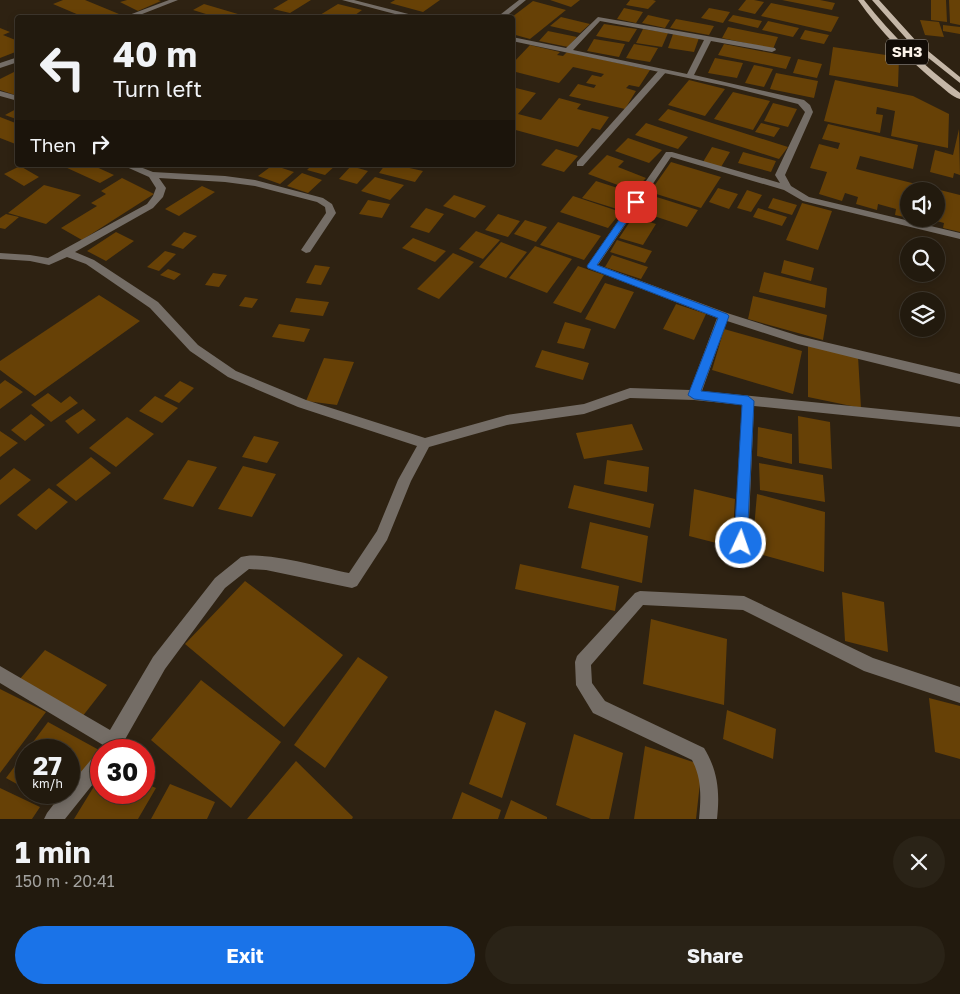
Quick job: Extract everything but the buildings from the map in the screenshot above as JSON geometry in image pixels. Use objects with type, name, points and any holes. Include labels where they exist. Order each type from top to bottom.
[{"type":"main road","name":"SH3","points":[[861,0],[894,39],[921,66],[960,97]]},
{"type":"main road","name":"SH3","points":[[875,0],[906,34],[960,81]]},
{"type":"street","points":[[133,15],[176,0]]},
{"type":"street","points":[[345,0],[408,15]]},
{"type":"street","points":[[503,15],[523,0]]},
{"type":"street","points":[[568,51],[598,19],[772,50]]},
{"type":"street","points":[[690,76],[709,38]]},
{"type":"street","points":[[515,40],[690,76],[800,102],[807,107],[809,112],[780,175],[787,188]]},
{"type":"street","points":[[0,66],[15,60]]},
{"type":"street","points":[[580,164],[663,71]]},
{"type":"street","points":[[0,93],[15,98]]},
{"type":"street","points":[[960,236],[806,198],[787,188],[669,154],[592,266],[724,316],[798,340],[960,379]]},
{"type":"street","points":[[132,167],[152,176],[225,179],[255,183],[320,200],[329,206],[331,213],[306,250]]},
{"type":"street","points":[[0,256],[30,258],[49,262],[150,206],[158,197],[161,188],[152,176]]},
{"type":"street","points":[[66,253],[90,262],[154,305],[194,348],[232,374],[302,404],[425,443],[507,420],[584,409],[630,393],[694,395],[960,422]]},
{"type":"street","points":[[694,395],[724,316]]},
{"type":"street","points":[[741,543],[748,401]]},
{"type":"street","points":[[116,739],[159,663],[220,583],[246,562],[266,563],[352,581],[382,536],[405,480],[425,443]]},
{"type":"street","points":[[708,819],[711,794],[708,769],[698,754],[599,707],[584,685],[583,662],[640,598],[744,603],[870,665],[960,695]]},
{"type":"street","points":[[0,674],[101,739]]},
{"type":"street","points":[[53,819],[90,774]]},
{"type":"route","points":[[636,202],[592,266],[724,316],[694,395],[748,401],[741,543]]}]
